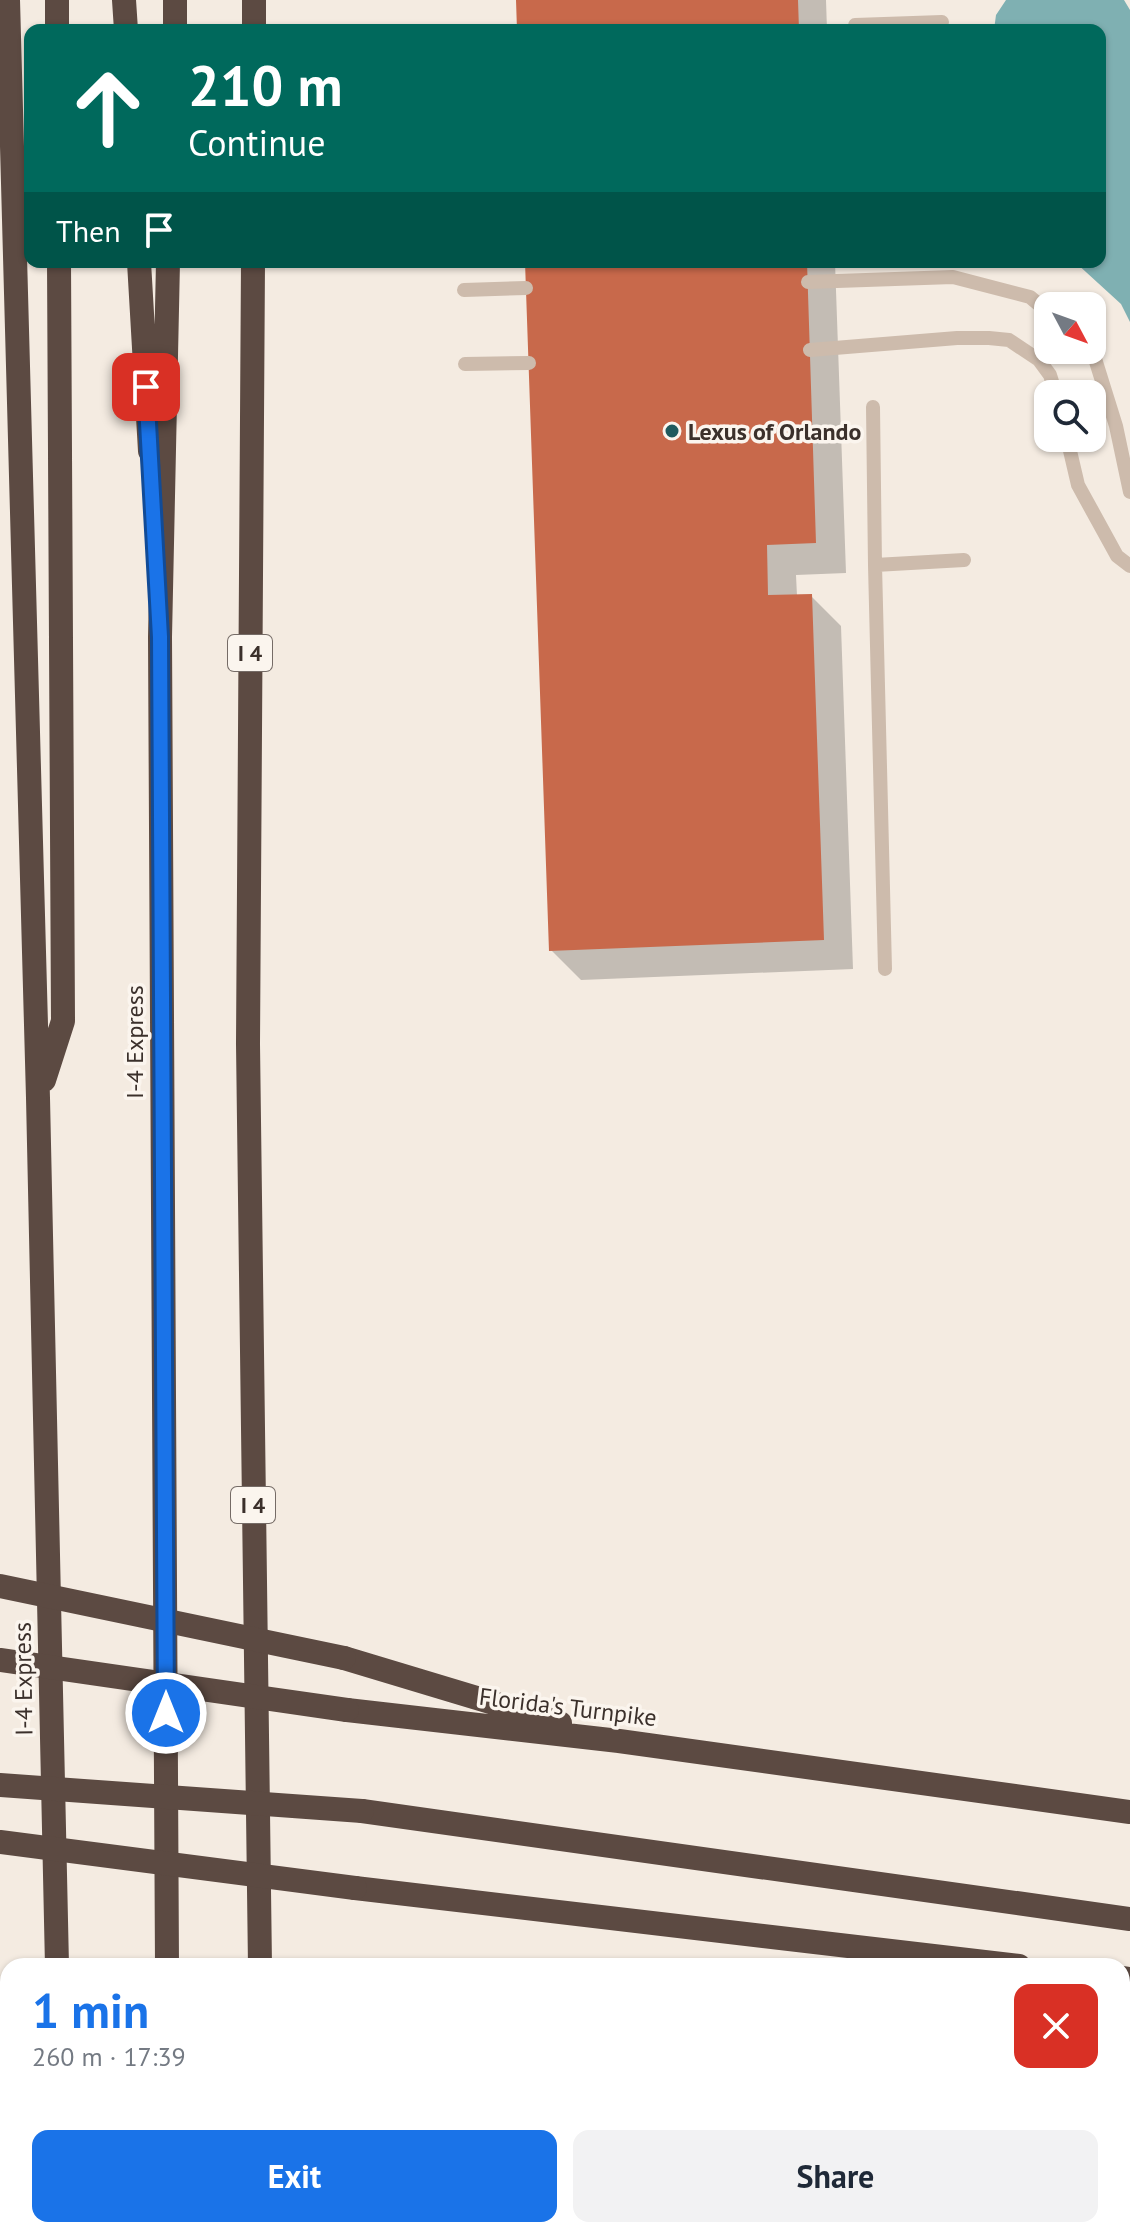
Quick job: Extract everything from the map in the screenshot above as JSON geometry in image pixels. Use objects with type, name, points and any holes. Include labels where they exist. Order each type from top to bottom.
[{"type":"highway","name":"I-4 Express","points":[[8,0],[38,1098],[57,1958]]},
{"type":"highway","points":[[57,0],[57,24]]},
{"type":"highway","points":[[124,0],[126,24]]},
{"type":"highway","points":[[175,0],[175,24]]},
{"type":"highway","points":[[254,0],[254,24]]},
{"type":"highway","points":[[38,1098],[63,1021],[59,268]]},
{"type":"highway","points":[[139,268],[160,637]]},
{"type":"highway","name":"I-4 Express","points":[[167,1958],[160,637],[168,268]]},
{"type":"highway","name":"I 4","points":[[253,268],[248,1044],[260,1958]]},
{"type":"highway","points":[[0,1586],[344,1658],[619,1741]]},
{"type":"highway","name":"Florida's Turnpike","points":[[0,1660],[347,1710],[619,1741],[1130,1812]]},
{"type":"highway","points":[[0,1785],[362,1811],[1130,1919]]},
{"type":"highway","points":[[0,1842],[355,1888],[951,1958]]},
{"type":"lane","points":[[884,24],[942,22]]},
{"type":"lane","points":[[808,282],[953,277],[1034,300]]},
{"type":"lane","points":[[464,290],[526,288]]},
{"type":"lane","points":[[810,350],[957,338],[1009,340],[1039,360],[1052,380]]},
{"type":"lane","points":[[465,364],[529,363]]},
{"type":"lane","points":[[1097,364],[1116,426],[1130,492]]},
{"type":"lane","points":[[873,407],[885,969]]},
{"type":"lane","points":[[1070,452],[1078,485],[1117,556],[1130,566]]},
{"type":"lane","points":[[875,565],[964,560]]},
{"type":"water","points":[[1006,0],[1124,0],[1130,10],[1130,322],[1121,304],[1082,268],[1106,268],[1106,24],[995,24],[996,15]]},
{"type":"building","points":[[516,0],[798,0],[799,24],[517,24]]},
{"type":"building","points":[[525,268],[807,268],[816,543],[767,545],[768,595],[812,594],[824,940],[549,951]]},
{"type":"place","name":"Lexus of Orlando","points":[[672,431]]},
{"type":"route","points":[[146,387],[160,637],[166,1713]]}]
